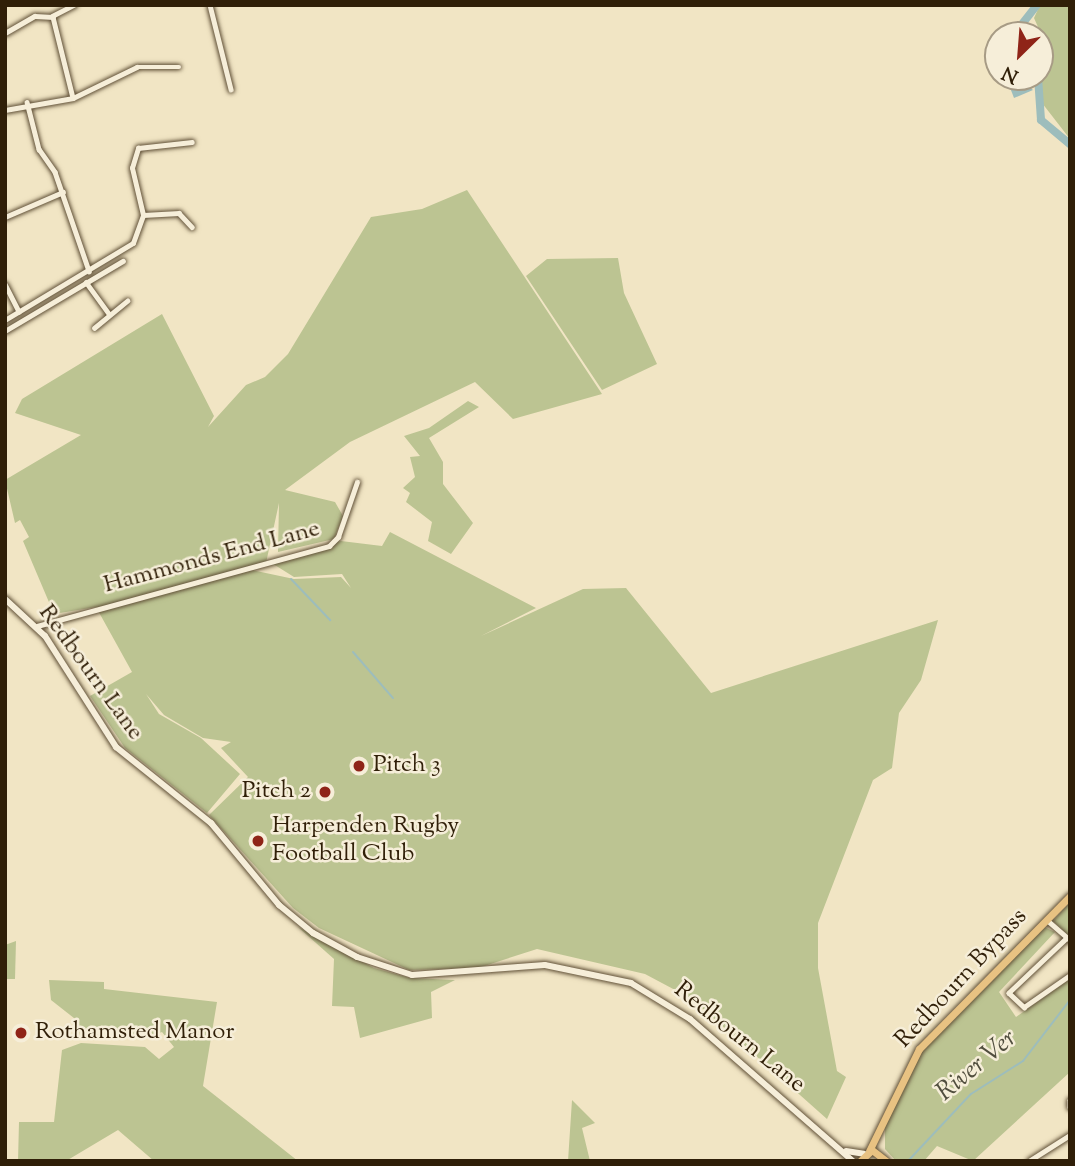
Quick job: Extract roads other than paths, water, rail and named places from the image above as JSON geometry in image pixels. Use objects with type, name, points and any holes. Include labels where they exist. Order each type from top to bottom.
[{"type":"main road","name":"Redbourn Lane","points":[[5,599],[37,626],[116,747],[211,823],[279,905],[313,933],[366,961],[412,975],[558,966],[631,983],[690,1019],[844,1150],[853,1161]]},
{"type":"main road","name":"Redbourn Bypass","points":[[864,1155],[879,1135],[897,1083],[919,1049],[1045,918],[1070,896]]},
{"type":"main road","name":"Redbourn Bypass","points":[[879,1135],[883,1157]]},
{"type":"main road","name":"Redbourn Lane","points":[[844,1150],[864,1155]]},
{"type":"main road","points":[[864,1155],[883,1157]]},
{"type":"street","points":[[5,33],[35,16],[52,16],[74,5]]},
{"type":"street","points":[[210,5],[231,89]]},
{"type":"street","points":[[52,16],[73,98]]},
{"type":"street","points":[[5,110],[27,102],[73,98],[128,70],[179,67]]},
{"type":"street","points":[[27,102],[39,149],[63,192],[92,279]]},
{"type":"street","points":[[5,320],[133,243],[143,215],[132,168],[135,151],[150,142],[192,142]]},
{"type":"street","points":[[5,217],[63,192]]},
{"type":"street","points":[[143,215],[179,214],[192,227]]},
{"type":"street","points":[[5,331],[124,261]]},
{"type":"street","points":[[86,282],[109,314]]},
{"type":"street","points":[[5,285],[19,312]]},
{"type":"street","points":[[94,328],[127,301]]},
{"type":"street","name":"Hammonds End Lane","points":[[37,626],[328,546],[338,537],[357,482]]},
{"type":"street","points":[[1045,918],[1068,939],[1009,993],[1024,1007],[1070,975]]},
{"type":"street","points":[[1070,1100],[1070,1107]]},
{"type":"street","points":[[1029,1161],[1070,1135]]},
{"type":"water","points":[[1011,91],[1031,91],[1014,98]]},
{"type":"waterway","name":"River Ver","points":[[1024,21],[1037,5]]},
{"type":"waterway","name":"River Ver","points":[[1039,91],[1041,120],[1070,144]]},
{"type":"waterway","points":[[291,579],[330,620]]},
{"type":"waterway","points":[[353,652],[393,698]]},
{"type":"waterway","name":"River Ver","points":[[908,1161],[971,1094],[1023,1061],[1070,1000]]},
{"type":"place","name":"Pitch 3","points":[[359,766]]},
{"type":"place","name":"Pitch 2","points":[[325,792]]},
{"type":"place","name":"Harpenden Rugby Football Club","points":[[258,841]]},
{"type":"place","name":"Rothamsted Manor","points":[[21,1033]]}]
